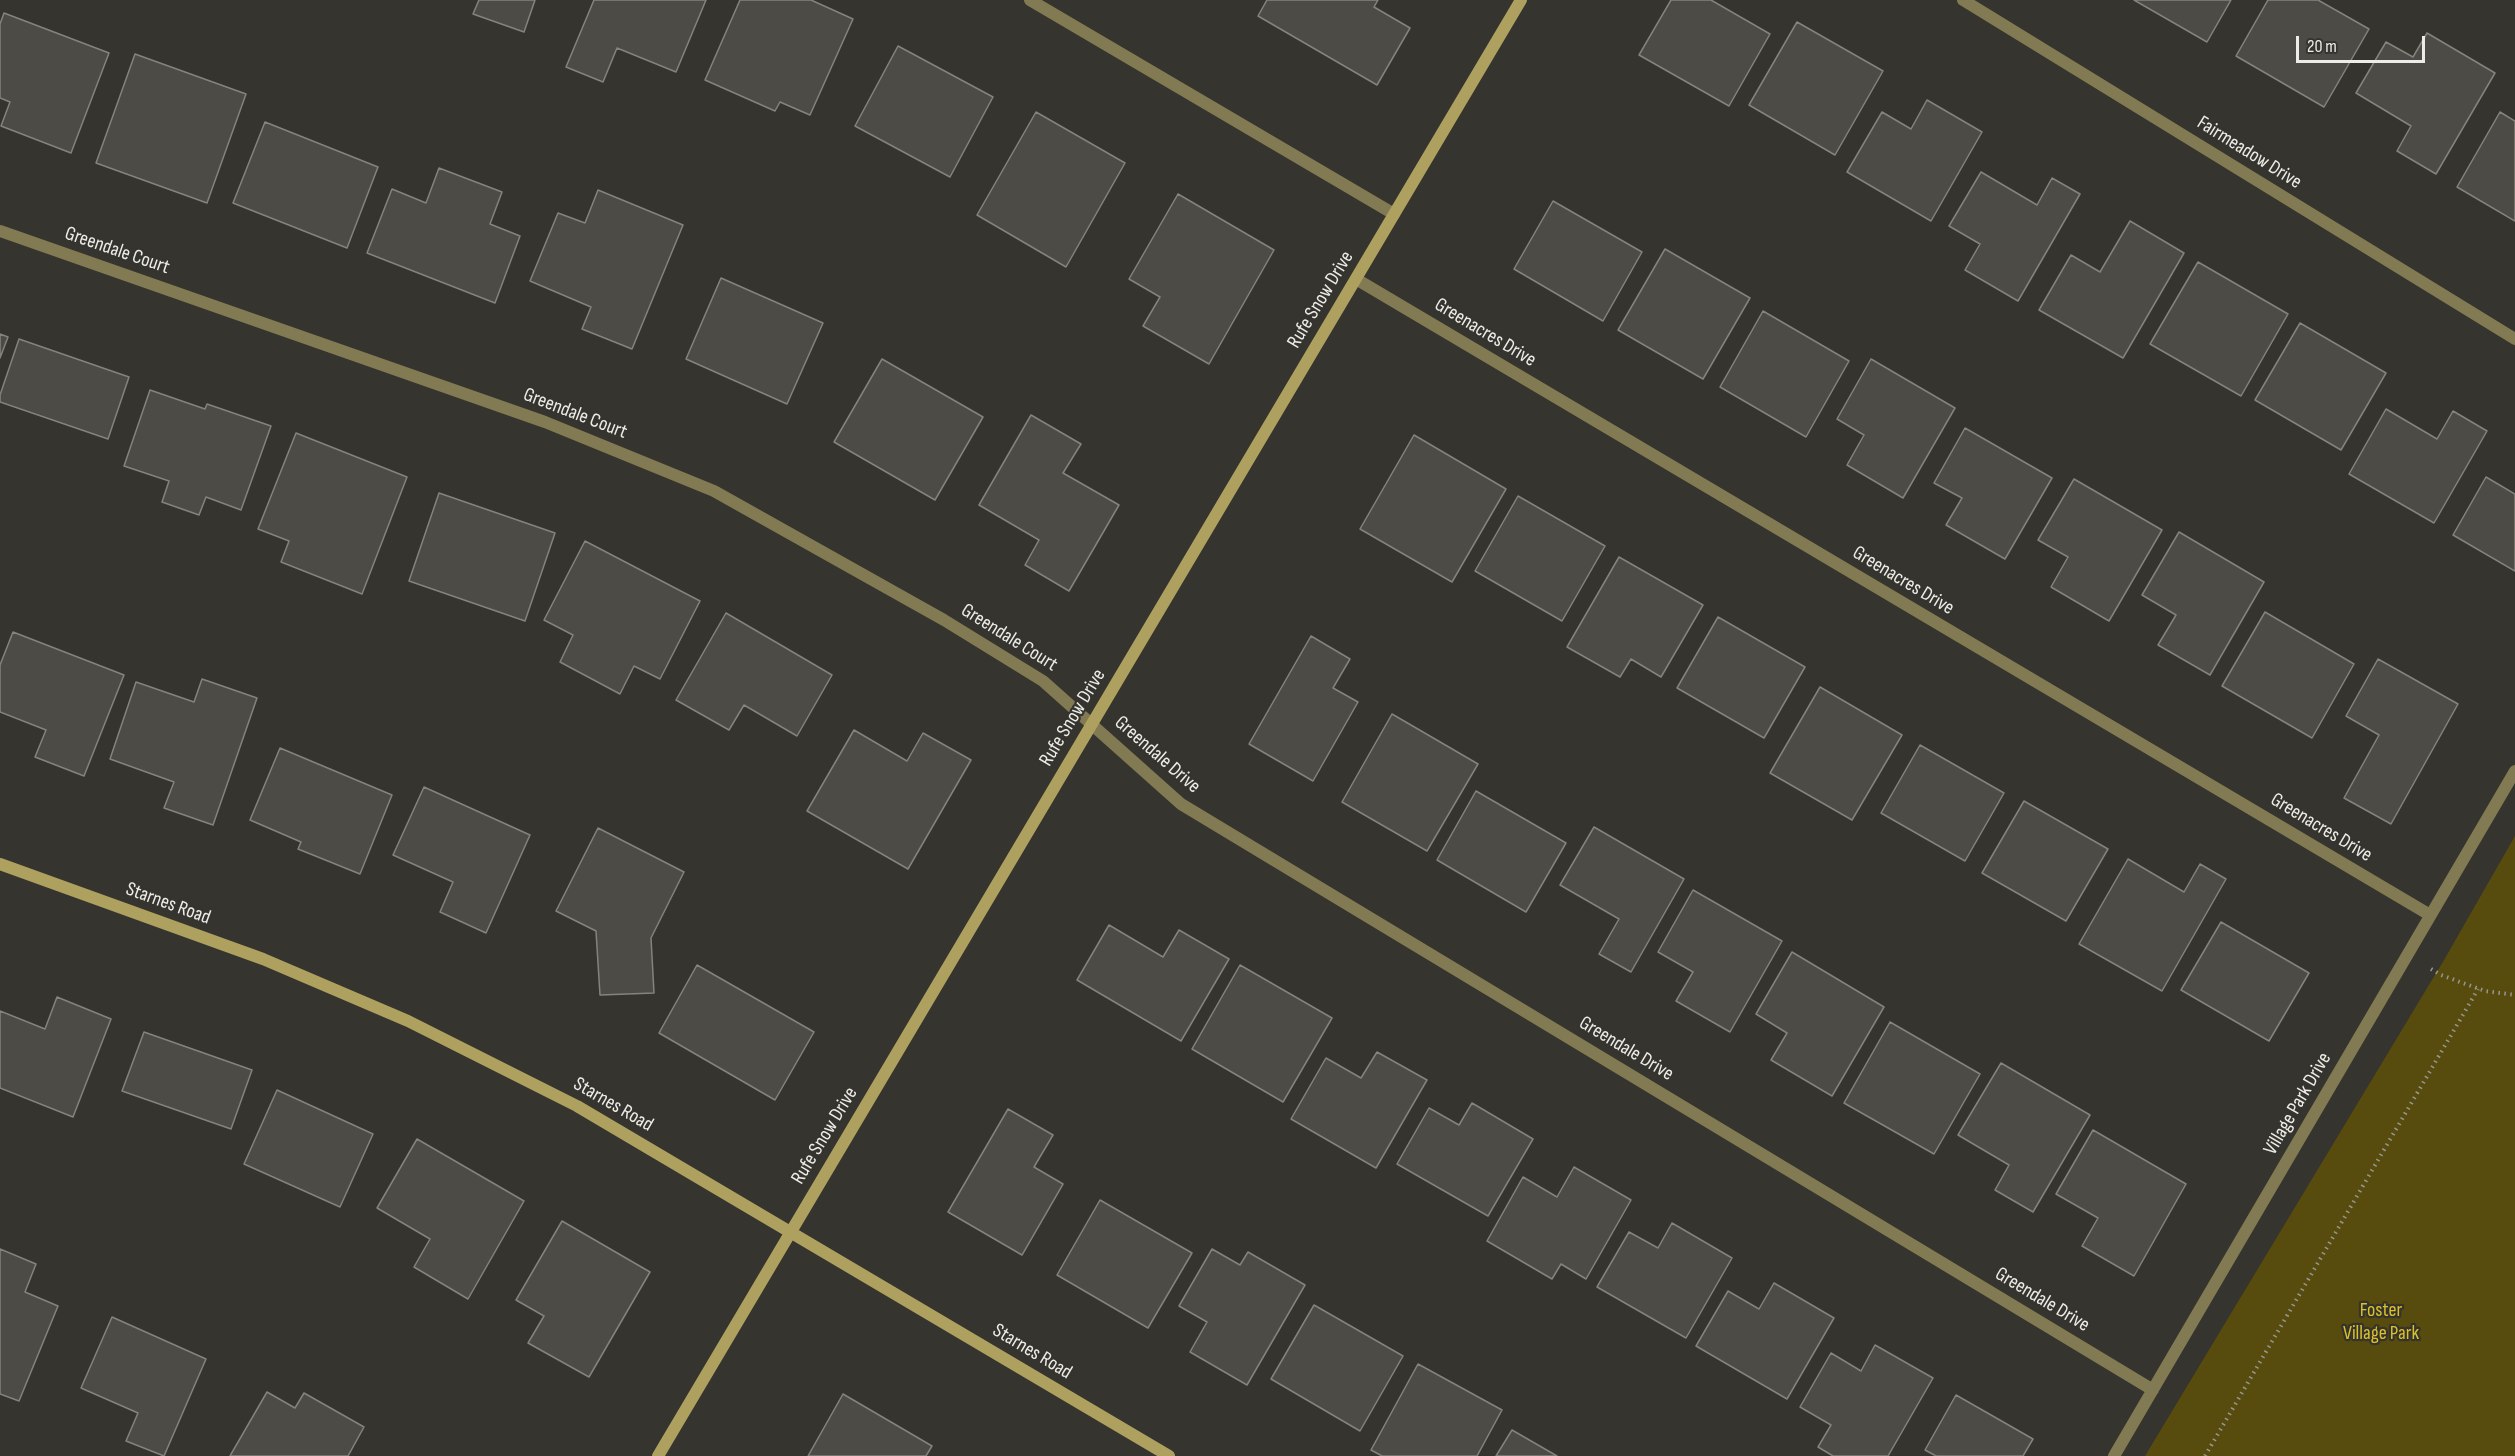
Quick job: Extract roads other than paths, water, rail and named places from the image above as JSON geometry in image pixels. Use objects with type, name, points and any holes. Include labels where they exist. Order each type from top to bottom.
[{"type":"main road","name":"Rufe Snow Drive","points":[[658,1456],[1521,0]]},
{"type":"main road","name":"Starnes Road","points":[[0,864],[263,959],[408,1021],[577,1106],[1169,1456]]},
{"type":"street","points":[[1030,0],[1394,214]]},
{"type":"street","name":"Fairmeadow Drive","points":[[1963,0],[2515,339]]},
{"type":"street","name":"Greendale Court","points":[[0,231],[545,422],[714,490],[944,620],[1043,681],[1092,724]]},
{"type":"street","name":"Greenacres Drive","points":[[1356,279],[2430,915]]},
{"type":"street","name":"Greendale Drive","points":[[1092,724],[1180,804],[2153,1390]]},
{"type":"street","name":"Village Park Drive","points":[[2114,1456],[2515,771]]},
{"type":"park label","name":"Foster Village Park","points":[[2381,1322]]}]
